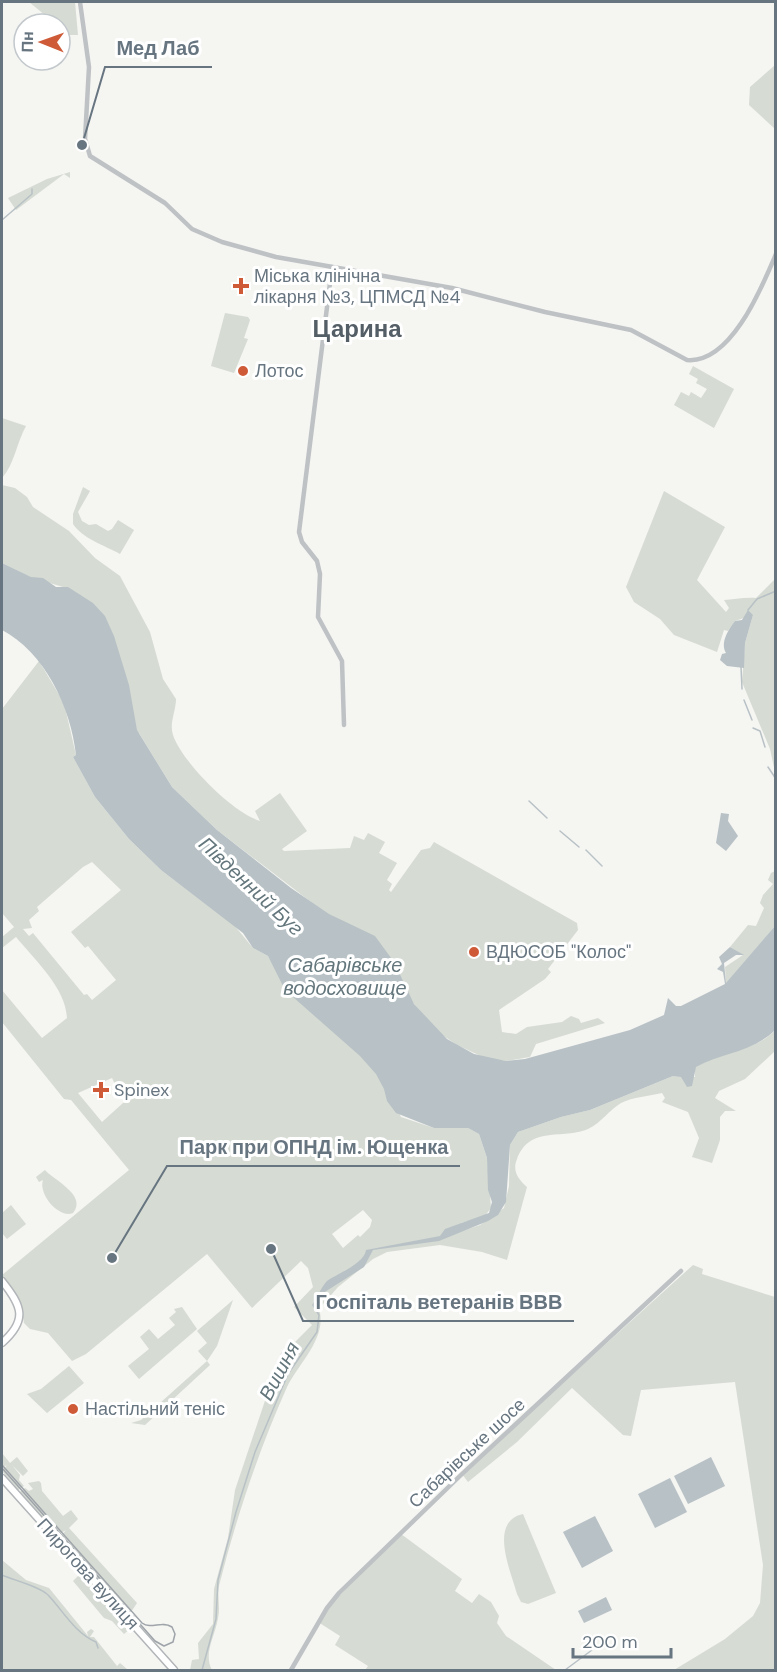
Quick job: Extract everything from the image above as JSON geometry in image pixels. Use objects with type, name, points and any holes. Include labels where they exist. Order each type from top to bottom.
[{"type":"main road","points":[[2,1281],[18,1303],[20,1313],[18,1326],[2,1343]]},
{"type":"main road","name":"Пирогова вулиця","points":[[2,1478],[174,1671]]},
{"type":"street","points":[[80,2],[89,67],[85,139],[90,156],[165,203],[192,229],[202,234],[259,253],[452,288],[545,312],[631,330],[687,360],[694,361],[714,354],[737,328],[752,306],[776,254]]},
{"type":"street","points":[[332,267],[299,532],[302,543],[315,556],[320,569],[318,615],[342,661],[344,725]]},
{"type":"street","name":"Сабарівське шосе","points":[[291,1671],[327,1608],[339,1593],[462,1474],[681,1271]]},
{"type":"shaded area","points":[[29,2],[75,2],[78,35],[72,35],[72,12],[41,12]]},
{"type":"shaded area","points":[[775,65],[775,129],[749,105],[750,87]]},
{"type":"shaded area","points":[[70,172],[70,178],[64,174],[16,210],[8,198],[47,179]]},
{"type":"shaded area","points":[[225,313],[248,317],[250,320],[244,338],[248,339],[234,373],[211,366]]},
{"type":"shaded area","points":[[693,366],[734,389],[714,428],[674,405],[681,392],[689,396],[691,392],[701,398],[707,389],[696,383],[698,379],[689,374]]},
{"type":"shaded area","points":[[2,418],[26,426],[10,467],[2,478]]},
{"type":"shaded area","points":[[2,485],[15,488],[27,497],[33,507],[69,531],[95,558],[120,576],[150,632],[163,679],[176,699],[172,726],[178,746],[197,772],[223,797],[236,808],[260,821],[255,811],[280,793],[307,831],[282,849],[284,851],[350,848],[354,836],[364,840],[368,833],[385,842],[379,853],[397,863],[387,880],[392,884],[389,890],[391,892],[421,850],[430,848],[434,842],[577,923],[578,930],[548,969],[551,972],[545,979],[499,1010],[502,1032],[516,1034],[527,1027],[562,1022],[571,1016],[579,1019],[581,1023],[598,1018],[605,1023],[536,1044],[530,1057],[506,1061],[485,1058],[457,1045],[438,1032],[414,1004],[362,931],[324,912],[217,830],[172,787],[139,733],[133,732],[63,587],[30,577],[2,563]]},
{"type":"shaded area","points":[[83,487],[90,491],[78,512],[82,521],[89,525],[96,524],[108,531],[118,520],[134,530],[120,554],[88,538],[73,524],[73,514]]},
{"type":"shaded area","points":[[664,491],[725,527],[697,580],[726,612],[729,608],[724,600],[756,598],[775,579],[775,772],[770,749],[742,682],[745,643],[753,615],[735,621],[728,631],[724,630],[717,652],[674,635],[660,619],[634,602],[626,587]]},
{"type":"shaded area","points":[[39,661],[64,703],[76,755],[73,757],[95,797],[129,839],[161,870],[234,925],[253,948],[268,956],[273,964],[371,1056],[401,1117],[434,1128],[468,1128],[479,1134],[487,1158],[491,1208],[484,1217],[461,1223],[462,1231],[480,1225],[504,1208],[509,1186],[510,1145],[518,1132],[590,1110],[673,1076],[695,1077],[695,1067],[719,1055],[757,1043],[775,1030],[775,1051],[745,1079],[719,1091],[715,1098],[736,1111],[725,1111],[720,1117],[720,1140],[712,1163],[692,1157],[699,1138],[688,1112],[662,1102],[665,1098],[662,1093],[626,1101],[588,1129],[538,1137],[523,1148],[517,1159],[516,1171],[527,1187],[507,1260],[482,1252],[440,1245],[387,1252],[373,1259],[338,1287],[319,1309],[321,1319],[316,1340],[287,1387],[241,1507],[219,1586],[219,1614],[209,1651],[212,1670],[190,1670],[192,1660],[199,1659],[198,1643],[213,1624],[214,1589],[228,1538],[235,1490],[281,1353],[292,1340],[295,1342],[312,1325],[294,1307],[313,1287],[308,1268],[301,1261],[252,1308],[207,1254],[86,1354],[72,1361],[48,1333],[30,1329],[24,1323],[20,1302],[2,1275],[129,1170],[71,1100],[64,1099],[2,1022],[2,990],[42,1038],[67,1018],[61,996],[55,985],[16,937],[2,948],[2,937],[14,927],[2,913],[2,709]],"holes":[[[92,862],[121,890],[71,932],[85,948],[88,946],[116,980],[92,1000],[87,994],[84,995],[33,933],[29,936],[23,929],[32,928],[29,920],[39,911],[37,907],[83,867]],[[112,1078],[118,1090],[131,1087],[135,1098],[123,1103],[102,1122],[78,1093]],[[363,1210],[372,1220],[370,1227],[360,1237],[358,1235],[343,1248],[332,1234]]]},
{"type":"shaded area","points":[[775,871],[775,926],[726,984],[725,967],[743,955],[730,947],[748,925],[756,926],[764,908],[760,903],[763,895],[773,884],[768,880],[771,873]]},
{"type":"shaded area","points":[[45,1170],[73,1194],[76,1206],[73,1213],[67,1214],[56,1209],[47,1198],[42,1186],[43,1180],[39,1182],[36,1177]]},
{"type":"shaded area","points":[[11,1205],[26,1224],[7,1239],[2,1233],[2,1213]]},
{"type":"shaded area","points":[[693,1265],[703,1269],[702,1274],[775,1297],[775,1670],[674,1670],[725,1639],[753,1616],[760,1603],[763,1565],[735,1382],[641,1390],[631,1436],[623,1435],[572,1388],[517,1442],[468,1482],[462,1474]]},
{"type":"shaded area","points":[[233,1300],[217,1346],[207,1361],[198,1351],[207,1343],[197,1331]]},
{"type":"shaded area","points":[[182,1307],[197,1329],[139,1379],[128,1366],[149,1349],[140,1337],[149,1329],[158,1339],[175,1325],[169,1318],[176,1312],[174,1309]]},
{"type":"shaded area","points":[[207,1361],[210,1365],[145,1425],[131,1423],[141,1420]]},
{"type":"shaded area","points":[[69,1366],[84,1383],[47,1413],[27,1394],[41,1389]]},
{"type":"shaded area","points":[[2,1453],[10,1463],[17,1457],[28,1471],[23,1476],[12,1465],[20,1475],[19,1480],[24,1486],[18,1490],[2,1471],[7,1465],[2,1468]]},
{"type":"shaded area","points":[[39,1481],[42,1491],[63,1516],[71,1510],[78,1519],[69,1528],[137,1603],[129,1615],[60,1537],[66,1530],[58,1535],[20,1492],[25,1488],[29,1491],[33,1489],[28,1483]]},
{"type":"shaded area","points":[[523,1514],[556,1593],[528,1604],[521,1602],[517,1594],[507,1561],[504,1537],[506,1527],[512,1519]]},
{"type":"shaded area","points":[[401,1534],[462,1579],[455,1591],[472,1603],[479,1594],[491,1602],[499,1616],[497,1623],[506,1636],[556,1670],[365,1670],[368,1666],[335,1645],[340,1636],[318,1622],[327,1608]]},
{"type":"shaded area","points":[[2,1560],[26,1580],[49,1588],[88,1636],[87,1632],[91,1629],[94,1631],[90,1637],[94,1637],[117,1666],[120,1663],[128,1670],[2,1670]]},
{"type":"shaded area","points":[[81,1573],[131,1628],[124,1634],[112,1621],[104,1618],[73,1581]]},
{"type":"water","name":"Сабарівське водосховище","points":[[2,563],[31,577],[43,578],[56,587],[68,587],[93,603],[105,616],[114,636],[129,685],[137,730],[172,787],[217,830],[291,888],[329,914],[375,936],[394,962],[414,1004],[447,1039],[474,1054],[506,1061],[525,1059],[630,1030],[664,1015],[668,998],[676,1006],[681,1006],[725,984],[723,972],[717,969],[722,964],[719,957],[730,947],[744,955],[736,955],[724,963],[726,983],[775,926],[775,1030],[766,1038],[747,1048],[696,1067],[692,1086],[687,1087],[681,1077],[673,1076],[590,1110],[518,1132],[510,1145],[506,1202],[498,1215],[439,1241],[373,1250],[364,1267],[317,1297],[327,1281],[356,1264],[366,1250],[440,1236],[445,1229],[489,1213],[492,1202],[488,1190],[487,1158],[479,1134],[468,1128],[434,1128],[396,1113],[387,1101],[376,1074],[360,1056],[285,990],[268,956],[253,948],[243,933],[161,870],[129,839],[95,797],[73,757],[76,755],[68,718],[53,683],[31,652],[2,630]]},
{"type":"water","points":[[748,610],[753,615],[745,643],[744,668],[727,666],[720,660],[722,654],[726,653],[724,645],[726,637],[735,621],[742,620]]},
{"type":"water","points":[[721,813],[729,814],[728,821],[738,836],[726,851],[716,843]]},
{"type":"water","points":[[711,1457],[725,1486],[688,1504],[674,1476]]},
{"type":"water","points":[[670,1478],[687,1512],[655,1528],[638,1494]]},
{"type":"water","points":[[595,1516],[613,1551],[582,1568],[563,1532]]},
{"type":"water","points":[[606,1597],[612,1610],[584,1623],[578,1611]]},
{"type":"waterway","points":[[2,220],[32,194],[32,189]]},
{"type":"waterway","points":[[748,610],[757,599],[776,591]]},
{"type":"waterway","points":[[741,667],[742,689]]},
{"type":"waterway","points":[[744,700],[752,720]]},
{"type":"waterway","points":[[753,728],[760,731],[765,747]]},
{"type":"waterway","points":[[768,767],[776,779]]},
{"type":"waterway","points":[[529,801],[547,818]]},
{"type":"waterway","points":[[560,831],[579,847]]},
{"type":"waterway","points":[[586,850],[602,866]]},
{"type":"waterway","name":"Вишня","points":[[202,1670],[216,1619],[218,1580],[236,1512],[255,1452],[288,1374],[317,1332],[319,1315],[313,1305],[318,1297]]},
{"type":"waterway","points":[[2,1575],[45,1593],[82,1633],[96,1642],[98,1648]]},
{"type":"waterway","points":[[565,1670],[592,1650]]},
{"type":"tram line","points":[[2,1465],[142,1623],[149,1626],[164,1624],[172,1627],[175,1634],[173,1642],[164,1646],[155,1641],[2,1468]]},
{"type":"place","name":"Мед Лаб","points":[[82,145]]},
{"type":"place","name":"Міська клінічна лікарня №3, ЦПМСД №4","points":[[241,286]]},
{"type":"place","name":"Лотос","points":[[243,371]]},
{"type":"place","name":"ВДЮСОБ \"Колос\"","points":[[474,952]]},
{"type":"place","name":"Spinex","points":[[101,1090]]},
{"type":"place","name":"Госпіталь ветеранів ВВВ","points":[[271,1249]]},
{"type":"place","name":"Парк при ОПНД ім. Ющенка","points":[[112,1258]]},
{"type":"place","name":"Настільний теніс","points":[[73,1409]]},
{"type":"district","name":"Царина","points":[[357,328]]},
{"type":"water label","name":"Південний Буг","points":[[251,886]]}]
